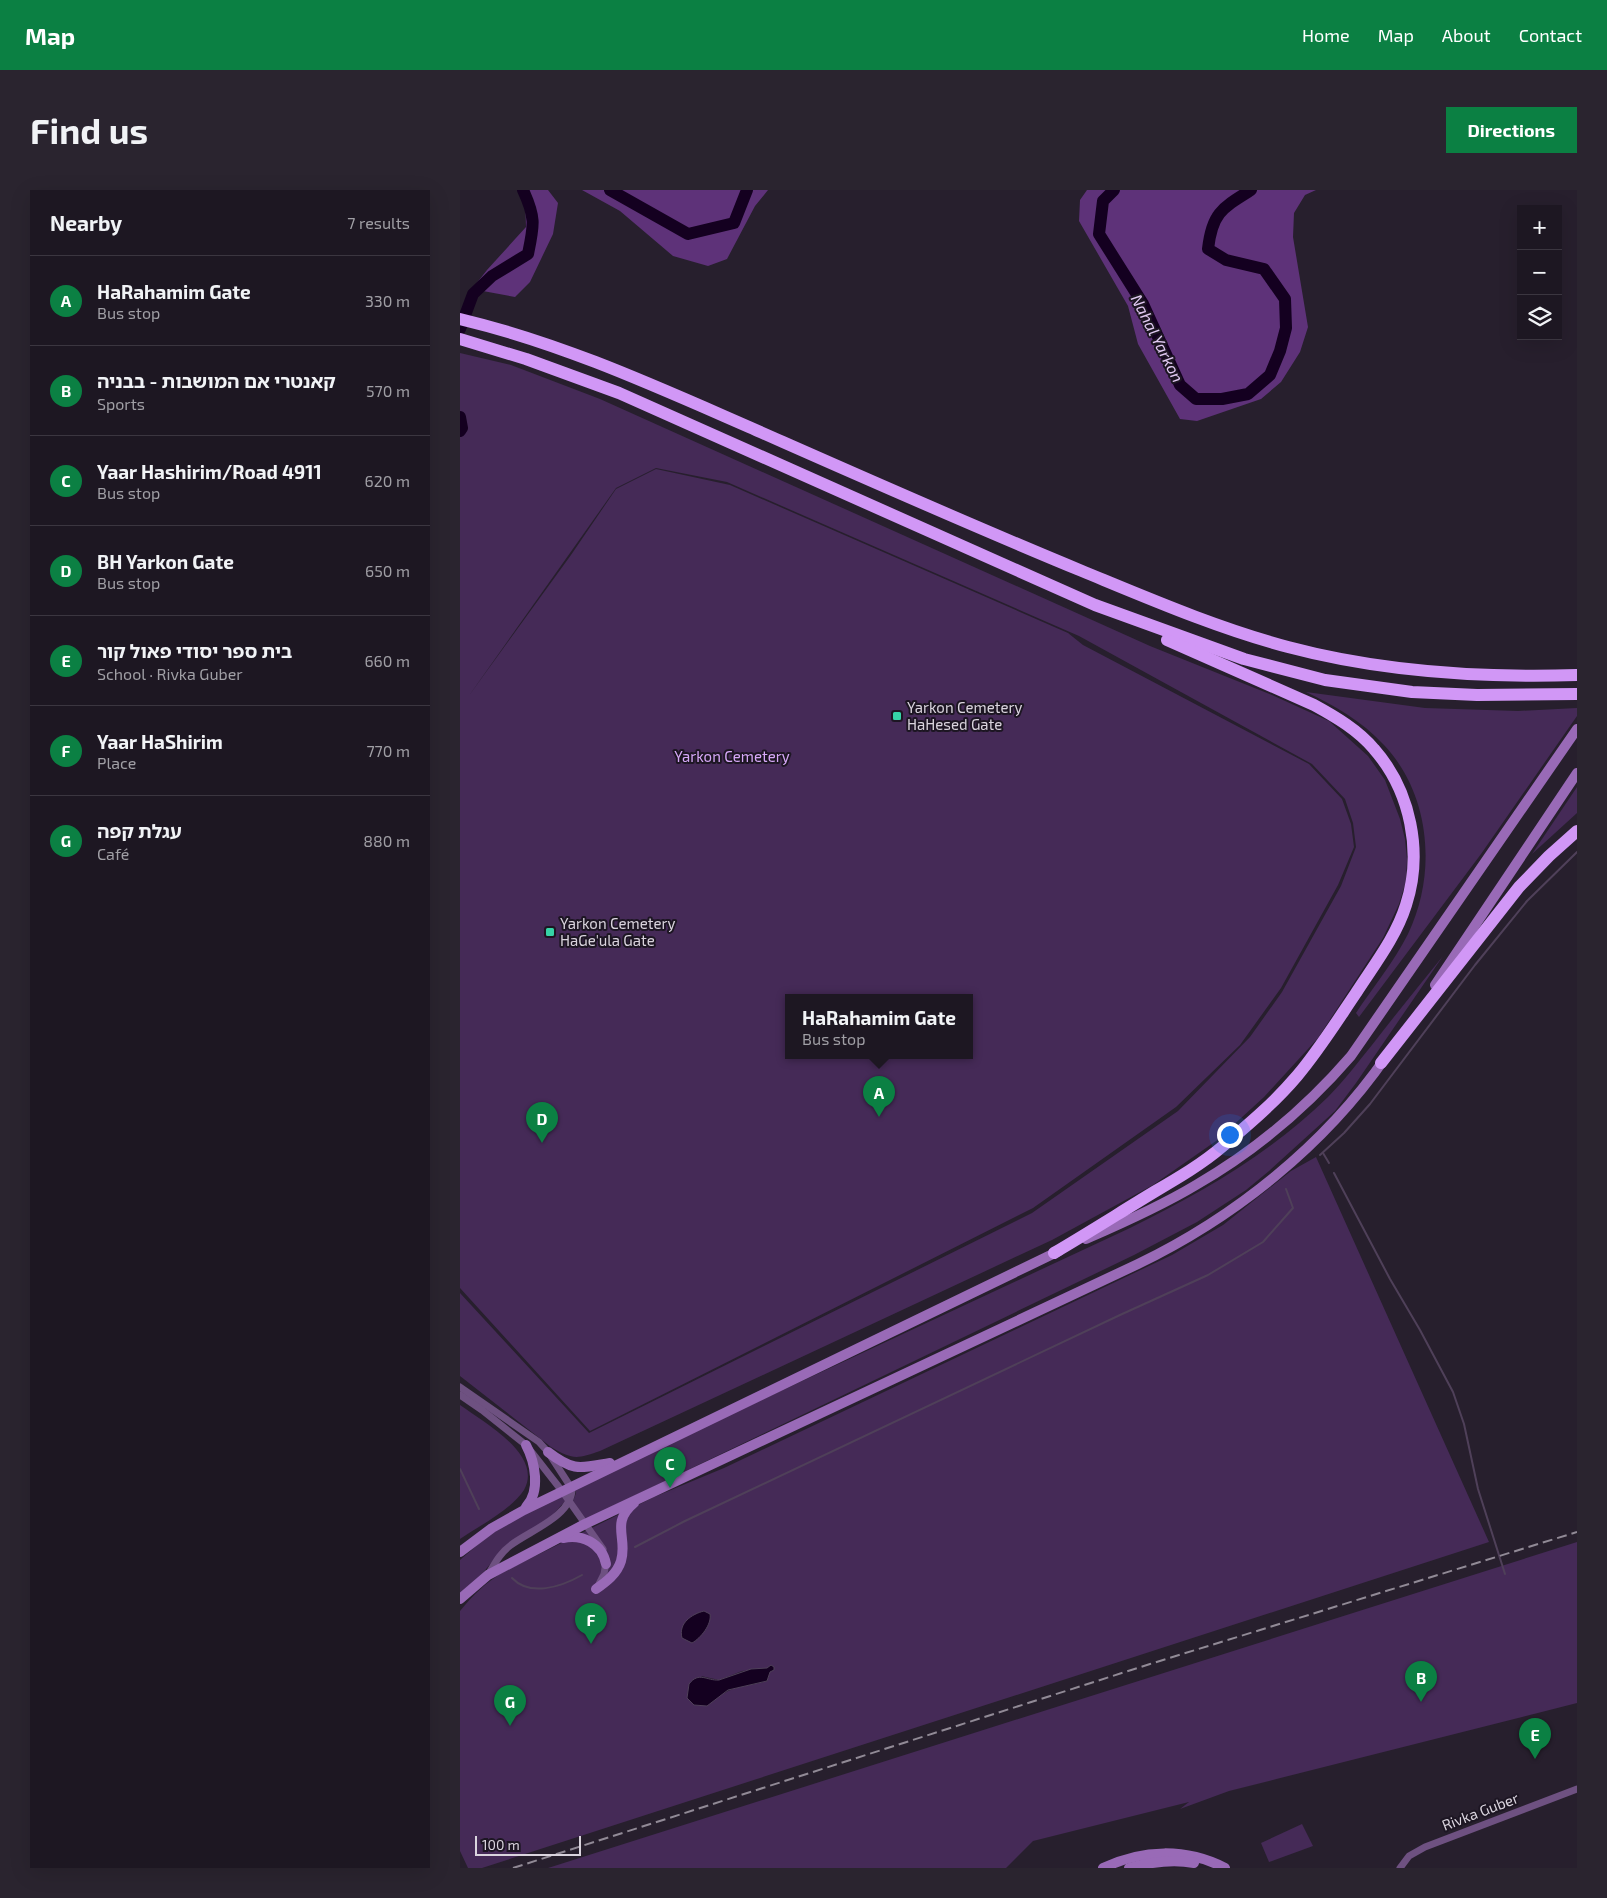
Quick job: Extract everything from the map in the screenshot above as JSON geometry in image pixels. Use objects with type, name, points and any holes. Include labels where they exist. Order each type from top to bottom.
[{"type":"highway","points":[[460,319],[529,338],[609,367],[982,530],[1162,604],[1240,633],[1327,656],[1398,668],[1498,676],[1577,675]]},
{"type":"highway","points":[[460,339],[526,359],[619,393],[1314,705],[1336,717],[1355,731],[1382,759],[1394,778],[1404,800],[1412,836],[1414,870],[1406,906],[1394,932],[1325,1040],[1284,1090],[1254,1119],[1210,1156],[1054,1253]]},
{"type":"highway","points":[[1095,606],[1244,659],[1325,680],[1412,692],[1458,695],[1577,694]]},
{"type":"highway","points":[[1381,1063],[1514,892],[1548,856],[1577,831]]},
{"type":"main road","points":[[460,1552],[492,1528],[567,1488],[1054,1253],[1108,1230],[1196,1185],[1269,1135],[1321,1089],[1351,1056],[1577,729]]},
{"type":"main road","points":[[460,1599],[488,1575],[584,1524],[1145,1260],[1195,1233],[1250,1197],[1307,1147],[1349,1104],[1381,1063],[1577,773]]},
{"type":"main road","points":[[524,1510],[532,1499],[535,1480],[532,1460],[526,1445]]},
{"type":"main road","points":[[548,1452],[561,1462],[575,1468],[614,1462],[633,1456]]},
{"type":"main road","points":[[596,1589],[612,1576],[619,1566],[622,1554],[620,1528],[622,1518],[629,1508],[644,1496]]},
{"type":"main road","points":[[552,1541],[570,1536],[587,1539],[597,1547],[606,1564]]},
{"type":"main road","points":[[1104,1867],[1145,1854],[1181,1853],[1203,1858],[1225,1868]]},
{"type":"main road","points":[[1129,1868],[1152,1862],[1177,1860],[1209,1868]]},
{"type":"street","points":[[460,1387],[531,1435],[548,1452],[567,1488],[569,1500],[606,1554],[603,1578],[596,1589]]},
{"type":"street","points":[[460,1396],[482,1410],[526,1445],[567,1488]]},
{"type":"street","points":[[488,1575],[509,1546],[553,1518],[564,1508],[569,1500]]},
{"type":"street","name":"Rivka Guber","points":[[1400,1868],[1409,1856],[1425,1847],[1577,1789]]},
{"type":"green space","name":"Yarkon Cemetery","points":[[460,353],[511,365],[600,399],[1150,646],[1272,695],[1329,721],[1368,756],[1385,780],[1400,819],[1405,839],[1407,859],[1406,881],[1399,904],[1383,938],[1318,1038],[1264,1097],[1216,1141],[1153,1185],[1052,1240],[600,1451],[580,1457],[565,1454],[551,1447],[460,1376],[460,1293],[589,1433],[1032,1213],[1178,1111],[1250,1037],[1282,992],[1341,886],[1356,847],[1353,823],[1345,799],[1312,764],[1079,636],[727,482],[656,468],[616,488],[468,697],[571,555],[616,489],[656,469],[730,485],[1068,633],[1083,645],[1309,764],[1342,799],[1351,824],[1354,847],[1338,885],[1281,988],[1240,1045],[1176,1107],[1033,1208],[590,1431],[460,1288]]},
{"type":"green space","points":[[1306,692],[1425,708],[1518,711],[1577,708],[1577,716],[1481,854],[1359,1017],[1356,1013],[1408,934],[1417,911],[1426,861],[1420,811],[1412,787],[1400,765],[1376,736],[1348,715]]},
{"type":"green space","points":[[1577,787],[1577,813],[1532,854]]},
{"type":"green space","points":[[1443,956],[1335,1111],[1246,1190],[1197,1222],[1134,1255],[586,1519],[573,1501],[576,1493],[575,1487],[1130,1228],[1209,1186],[1259,1154],[1328,1097],[1340,1085]]},
{"type":"green space","points":[[1316,1157],[1489,1542],[482,1868],[468,1868],[460,1851],[460,1611],[486,1584],[505,1571],[654,1497],[724,1468],[1172,1255],[1223,1225],[1291,1171]],"holes":[[[767,1668],[770,1672],[767,1681],[739,1687],[723,1694],[701,1676],[719,1680],[742,1671]]]},
{"type":"green space","points":[[460,1405],[508,1440],[526,1464],[528,1477],[524,1490],[512,1504],[460,1539]]},
{"type":"green space","points":[[560,1494],[566,1500],[551,1517],[505,1546],[482,1574],[460,1593],[460,1560],[490,1534]]},
{"type":"green space","points":[[1577,1542],[1577,1703],[1229,1791],[1180,1809],[1189,1802],[1033,1841],[1006,1868],[548,1868]]},
{"type":"green space","points":[[1302,1824],[1313,1846],[1269,1862],[1261,1843]]},
{"type":"shaded area","points":[[520,190],[548,190],[558,203],[553,234],[530,282],[515,297],[472,289],[526,227],[525,191]]},
{"type":"shaded area","points":[[582,190],[768,190],[755,206],[727,259],[708,266],[673,256],[620,211]]},
{"type":"shaded area","points":[[1087,190],[1316,190],[1305,195],[1294,213],[1293,237],[1308,327],[1300,352],[1281,382],[1261,399],[1197,421],[1180,419],[1138,344],[1128,306],[1079,221],[1080,200]]},
{"type":"shaded area","points":[[704,1611],[710,1614],[710,1618],[708,1626],[702,1634],[692,1643],[682,1638],[682,1628],[687,1620],[695,1614]]},
{"type":"shaded area","points":[[771,1665],[774,1667],[774,1670],[770,1672],[767,1681],[728,1690],[707,1706],[694,1705],[687,1698],[689,1684],[696,1678],[719,1680],[751,1669],[767,1668]]},
{"type":"waterway","name":"Nahal Yarkon","points":[[460,329],[473,294],[492,276],[528,254],[533,222],[523,190]]},
{"type":"waterway","name":"Nahal Yarkon","points":[[610,190],[688,234],[734,223],[747,190]]},
{"type":"waterway","name":"Nahal Yarkon","points":[[1114,190],[1103,201],[1099,234],[1143,304],[1180,385],[1196,399],[1222,399],[1248,394],[1270,375],[1280,351],[1286,328],[1285,299],[1264,269],[1226,260],[1208,249],[1212,227],[1220,213],[1251,190]]},
{"type":"waterway","name":"Nahal Yarkon","points":[[460,417],[462,428],[460,431]]},
{"type":"waterway","points":[[1320,1155],[1344,1133],[1370,1104],[1475,965],[1527,901],[1577,852]]},
{"type":"waterway","points":[[1323,1153],[1329,1163]]},
{"type":"waterway","points":[[1334,1173],[1453,1392],[1464,1424],[1478,1489],[1505,1574]]},
{"type":"waterway","points":[[635,1547],[685,1521],[1208,1275],[1263,1242],[1293,1208],[1286,1189]]},
{"type":"waterway","points":[[460,1469],[479,1509]]},
{"type":"waterway","points":[[512,1578],[519,1584],[537,1589],[565,1583],[582,1575]]},
{"type":"railway","points":[[513,1868],[1150,1664],[1577,1532]]},
{"type":"place","name":"Yarkon Cemetery HaHesed Gate","points":[[897,716]]},
{"type":"place","name":"Yarkon Cemetery HaGe'ula Gate","points":[[550,932]]},
{"type":"place","name":"HaRahamim Gate","points":[[879,1117]]},
{"type":"place","name":"BH Yarkon Gate","points":[[542,1143]]},
{"type":"place","name":"Yaar Hashirim/Road 4911","points":[[670,1488]]},
{"type":"place","name":"Yaar HaShirim","points":[[591,1644]]},
{"type":"place","name":"קאנטרי אם המושבות - בבניה","points":[[1421,1702]]},
{"type":"place","name":"עגלת קפה","points":[[510,1726]]},
{"type":"place","name":"בית ספר יסודי פאול קור","points":[[1535,1759]]}]
